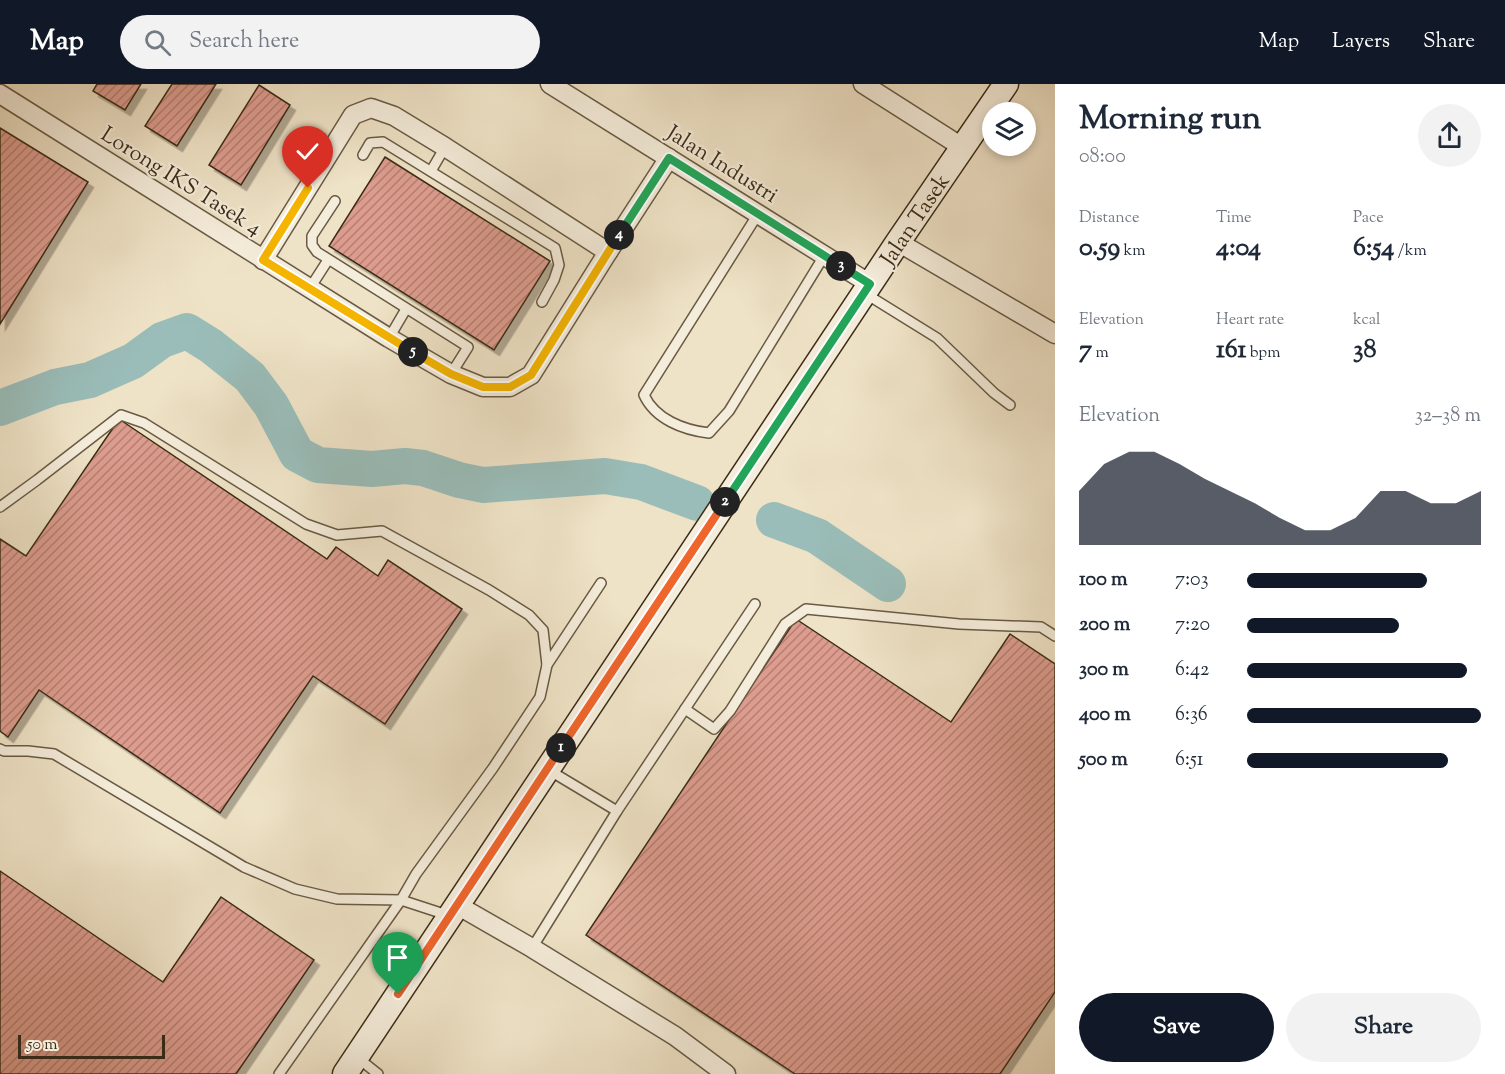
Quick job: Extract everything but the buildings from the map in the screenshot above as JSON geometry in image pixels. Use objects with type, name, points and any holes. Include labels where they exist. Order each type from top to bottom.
[{"type":"main road","name":"Jalan Tasek","points":[[350,1065],[898,242],[1006,84]]},
{"type":"street","name":"Jalan Industri","points":[[550,84],[824,256],[867,289]]},
{"type":"street","points":[[863,84],[962,147]]},
{"type":"street","name":"Lorong IKS Tasek 4","points":[[0,94],[388,338],[451,374],[483,387],[510,387],[531,375],[608,252]]},
{"type":"street","points":[[263,260],[353,115],[371,108],[394,116],[608,252],[669,158]]},
{"type":"street","points":[[898,242],[1055,334]]},
{"type":"street","points":[[453,911],[532,948],[675,1036],[726,1074]]},
{"type":"lane","points":[[363,155],[370,143],[383,141],[555,248],[559,265],[542,302]]},
{"type":"lane","points":[[431,171],[445,147]]},
{"type":"lane","points":[[334,201],[312,236],[312,244],[317,252],[468,347],[451,374]]},
{"type":"lane","points":[[758,214],[644,394],[649,406],[664,418],[693,431],[709,433],[729,411],[824,256]]},
{"type":"lane","points":[[310,288],[328,260]]},
{"type":"lane","points":[[867,289],[937,338],[994,393],[1010,405]]},
{"type":"lane","points":[[388,338],[406,309]]},
{"type":"lane","points":[[0,507],[121,415],[144,423],[306,524],[337,535],[382,531],[489,590],[529,615],[543,630],[547,665],[540,697],[279,1074]]},
{"type":"lane","points":[[547,665],[601,583]]},
{"type":"lane","points":[[532,948],[617,811],[755,604]]},
{"type":"lane","points":[[685,709],[714,729],[730,711],[785,624],[806,609],[959,624],[1041,627],[1055,636]]},
{"type":"lane","points":[[0,749],[54,754],[244,867],[295,889],[337,899],[401,900],[453,911]]},
{"type":"lane","points":[[547,769],[617,811]]},
{"type":"lane","points":[[350,1065],[378,1074]]},
{"type":"waterway","points":[[0,408],[55,387],[90,380],[133,361],[162,340],[187,331],[211,346],[250,377],[271,405],[297,454],[318,465],[372,469],[405,466],[423,468],[483,485],[605,476],[641,482],[697,503]]},
{"type":"waterway","points":[[774,520],[817,536],[888,584]]},
{"type":"route","points":[[308,188],[263,260],[388,338],[451,374],[483,387],[510,387],[531,375],[669,158],[870,284],[398,994]]}]
